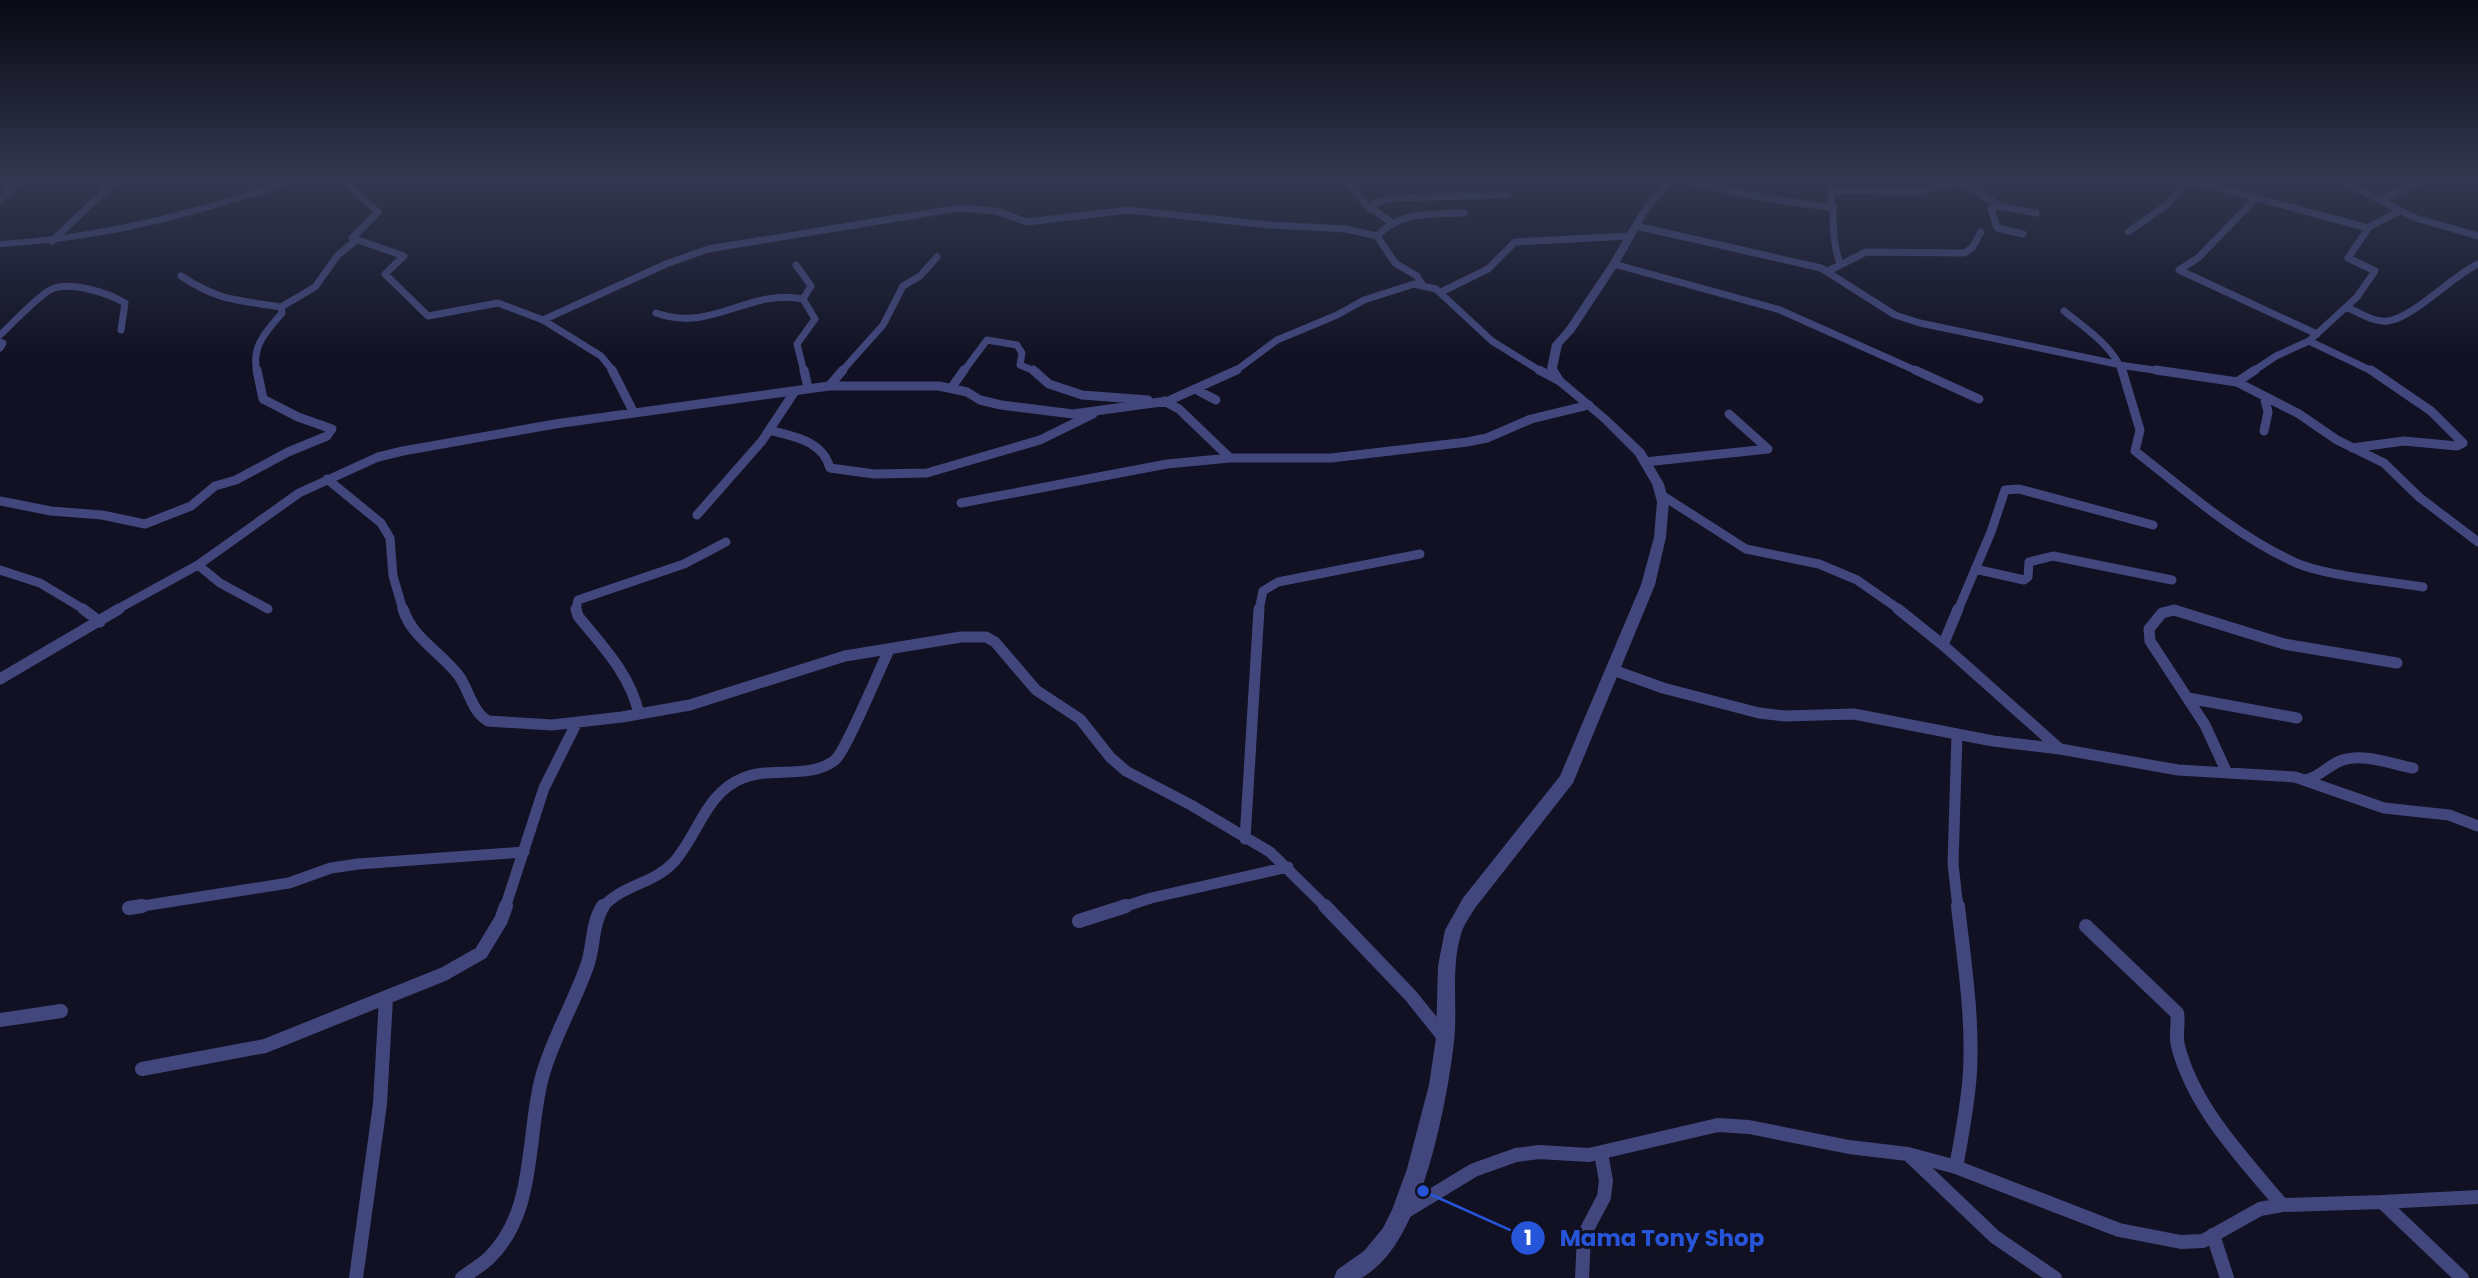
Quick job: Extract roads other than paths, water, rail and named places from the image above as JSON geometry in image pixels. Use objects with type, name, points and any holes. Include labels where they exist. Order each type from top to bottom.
[{"type":"street","points":[[0,244],[60,240]]},
{"type":"street","points":[[543,320],[581,306],[682,258],[708,249],[765,240]]},
{"type":"street","points":[[1380,240],[1395,262],[1417,276],[1422,284]]},
{"type":"street","points":[[1441,292],[1489,269],[1515,242],[1538,240]]},
{"type":"street","points":[[1558,380],[1552,368],[1557,344],[1570,330],[1628,240]]},
{"type":"street","points":[[1684,240],[1758,252],[1828,271],[1899,317],[1975,337],[2039,346],[2120,365],[2237,382],[2291,409],[2352,448],[2388,466],[2419,497],[2478,542]]},
{"type":"street","points":[[1832,240],[1832,247],[1840,263]]},
{"type":"street","points":[[1828,271],[1866,252],[1964,253],[1972,248],[1977,240]]},
{"type":"street","points":[[2216,240],[2198,258],[2179,270],[2318,334]]},
{"type":"street","points":[[2237,382],[2276,356],[2309,341],[2346,307],[2375,271],[2348,258],[2360,240]]},
{"type":"street","points":[[181,275],[207,293],[221,298],[281,307],[315,287],[338,255],[355,241],[404,256],[385,274],[428,316],[498,303],[543,320],[601,356],[634,413]]},
{"type":"street","points":[[829,386],[883,325],[903,286],[920,276],[937,257]]},
{"type":"street","points":[[1614,264],[1780,310],[1979,399]]},
{"type":"street","points":[[2346,307],[2383,320],[2393,320],[2412,310],[2453,277],[2478,264]]},
{"type":"street","points":[[796,265],[811,286],[803,299]]},
{"type":"street","points":[[0,679],[63,640],[100,622],[198,565],[274,509],[327,479],[395,452],[634,413],[829,386],[952,387],[967,391],[980,400],[1001,405],[1073,414],[1168,401],[1233,373],[1277,340],[1337,315],[1364,300],[1409,284],[1422,284],[1441,292],[1492,341],[1522,362],[1558,380],[1589,405],[1631,444],[1645,462],[1663,496],[1746,549],[1819,564],[1857,580],[1883,597],[1943,645],[2060,749]]},
{"type":"street","points":[[0,335],[47,290],[69,288],[98,288],[125,303],[121,331]]},
{"type":"street","points":[[656,313],[678,322],[707,317],[771,299],[803,299],[815,319],[797,344],[808,388]]},
{"type":"street","points":[[0,501],[51,511],[73,511],[148,523],[191,506],[215,486],[236,480],[272,460],[327,436],[332,429],[298,417],[263,400],[260,395],[254,358],[260,340],[282,313],[281,307]]},
{"type":"street","points":[[2063,311],[2098,339],[2120,365],[2140,430],[2136,453],[2223,520],[2299,565],[2423,587]]},
{"type":"street","points":[[952,387],[987,340],[999,340],[1018,347],[1022,353],[1020,365],[1037,372],[1049,384],[1082,395],[1168,401],[1230,458]]},
{"type":"street","points":[[2309,341],[2377,373],[2435,415],[2463,443],[2457,446],[2403,441],[2352,448]]},
{"type":"street","points":[[0,342],[4,343],[0,348]]},
{"type":"street","points":[[1197,390],[1216,400]]},
{"type":"street","points":[[697,515],[743,465],[795,391]]},
{"type":"street","points":[[2264,396],[2268,412],[2264,431]]},
{"type":"street","points":[[961,503],[1148,466],[1230,458],[1331,458],[1467,442],[1487,438],[1531,419],[1589,405]]},
{"type":"street","points":[[769,430],[808,442],[823,450],[828,454],[830,468],[906,475],[927,473],[1040,440],[1096,412]]},
{"type":"street","points":[[1645,462],[1768,449],[1729,414]]},
{"type":"street","points":[[327,479],[381,523],[390,538],[393,576],[404,613],[412,628],[459,676],[481,717],[502,723],[576,724],[690,705],[757,686],[837,658],[961,637],[986,637],[995,642],[1036,690],[1080,719],[1110,757],[1126,771],[1191,805],[1270,852],[1289,867],[1411,996],[1445,1038]]},
{"type":"street","points":[[1943,645],[2003,494],[2009,489],[2019,489],[2153,525]]},
{"type":"street","points":[[1345,1278],[1371,1258],[1390,1235],[1401,1214],[1417,1169],[1439,1085],[1445,1038],[1447,966],[1454,930],[1469,903],[1567,779],[1648,585],[1660,537],[1663,496]]},
{"type":"street","points":[[639,714],[637,700],[626,677],[578,616],[575,607],[578,600],[684,565],[726,542]]},
{"type":"street","points":[[1245,839],[1260,598],[1263,591],[1278,582],[1420,554]]},
{"type":"street","points":[[1975,569],[2024,580],[2028,577],[2029,562],[2053,556],[2172,580]]},
{"type":"street","points":[[198,565],[207,578],[237,590],[268,609]]},
{"type":"street","points":[[0,570],[24,577],[67,597],[100,622]]},
{"type":"street","points":[[2227,773],[2205,725],[2148,634],[2149,629],[2167,610],[2183,612],[2284,644],[2397,663]]},
{"type":"street","points":[[462,1278],[496,1253],[521,1209],[533,1117],[541,1079],[589,958],[603,906],[619,894],[657,876],[673,862],[706,811],[739,778],[774,769],[818,769],[830,765],[838,758],[889,650]]},
{"type":"street","points":[[1613,670],[1663,688],[1759,713],[1784,716],[1854,714],[2021,746],[2060,749],[2178,769],[2286,776],[2384,808],[2449,816],[2478,826]]},
{"type":"street","points":[[2188,698],[2297,718]]},
{"type":"street","points":[[142,1069],[265,1046],[467,963],[487,948],[502,920],[544,788],[576,724]]},
{"type":"street","points":[[1956,734],[1953,864],[1969,1005],[1970,1069],[1966,1117],[1956,1167]]},
{"type":"street","points":[[2305,780],[2322,776],[2336,763],[2351,758],[2413,768]]},
{"type":"street","points":[[129,908],[289,883],[331,868],[358,863],[524,852]]},
{"type":"street","points":[[1079,921],[1151,898],[1289,867]]},
{"type":"street","points":[[2087,926],[2177,1013],[2178,1045],[2193,1082],[2221,1130],[2282,1205]]},
{"type":"street","points":[[356,1278],[363,1212],[379,1120],[387,1034],[386,998]]},
{"type":"street","points":[[0,1020],[61,1011]]},
{"type":"street","points":[[1401,1214],[1445,1191],[1474,1170],[1516,1155],[1539,1152],[1579,1156],[1601,1153],[1718,1125],[1749,1126],[1849,1147],[1908,1154],[1956,1167],[2119,1230],[2181,1242],[2203,1241],[2247,1214],[2282,1205],[2478,1197]]},
{"type":"street","points":[[1582,1278],[1584,1235],[1604,1197],[1601,1153]]},
{"type":"street","points":[[1908,1154],[1995,1237],[2055,1278]]},
{"type":"street","points":[[2382,1202],[2462,1278]]},
{"type":"street","points":[[2213,1235],[2227,1278]]},
{"type":"place","name":"Mama Tony Shop","points":[[1423,1191]]}]
